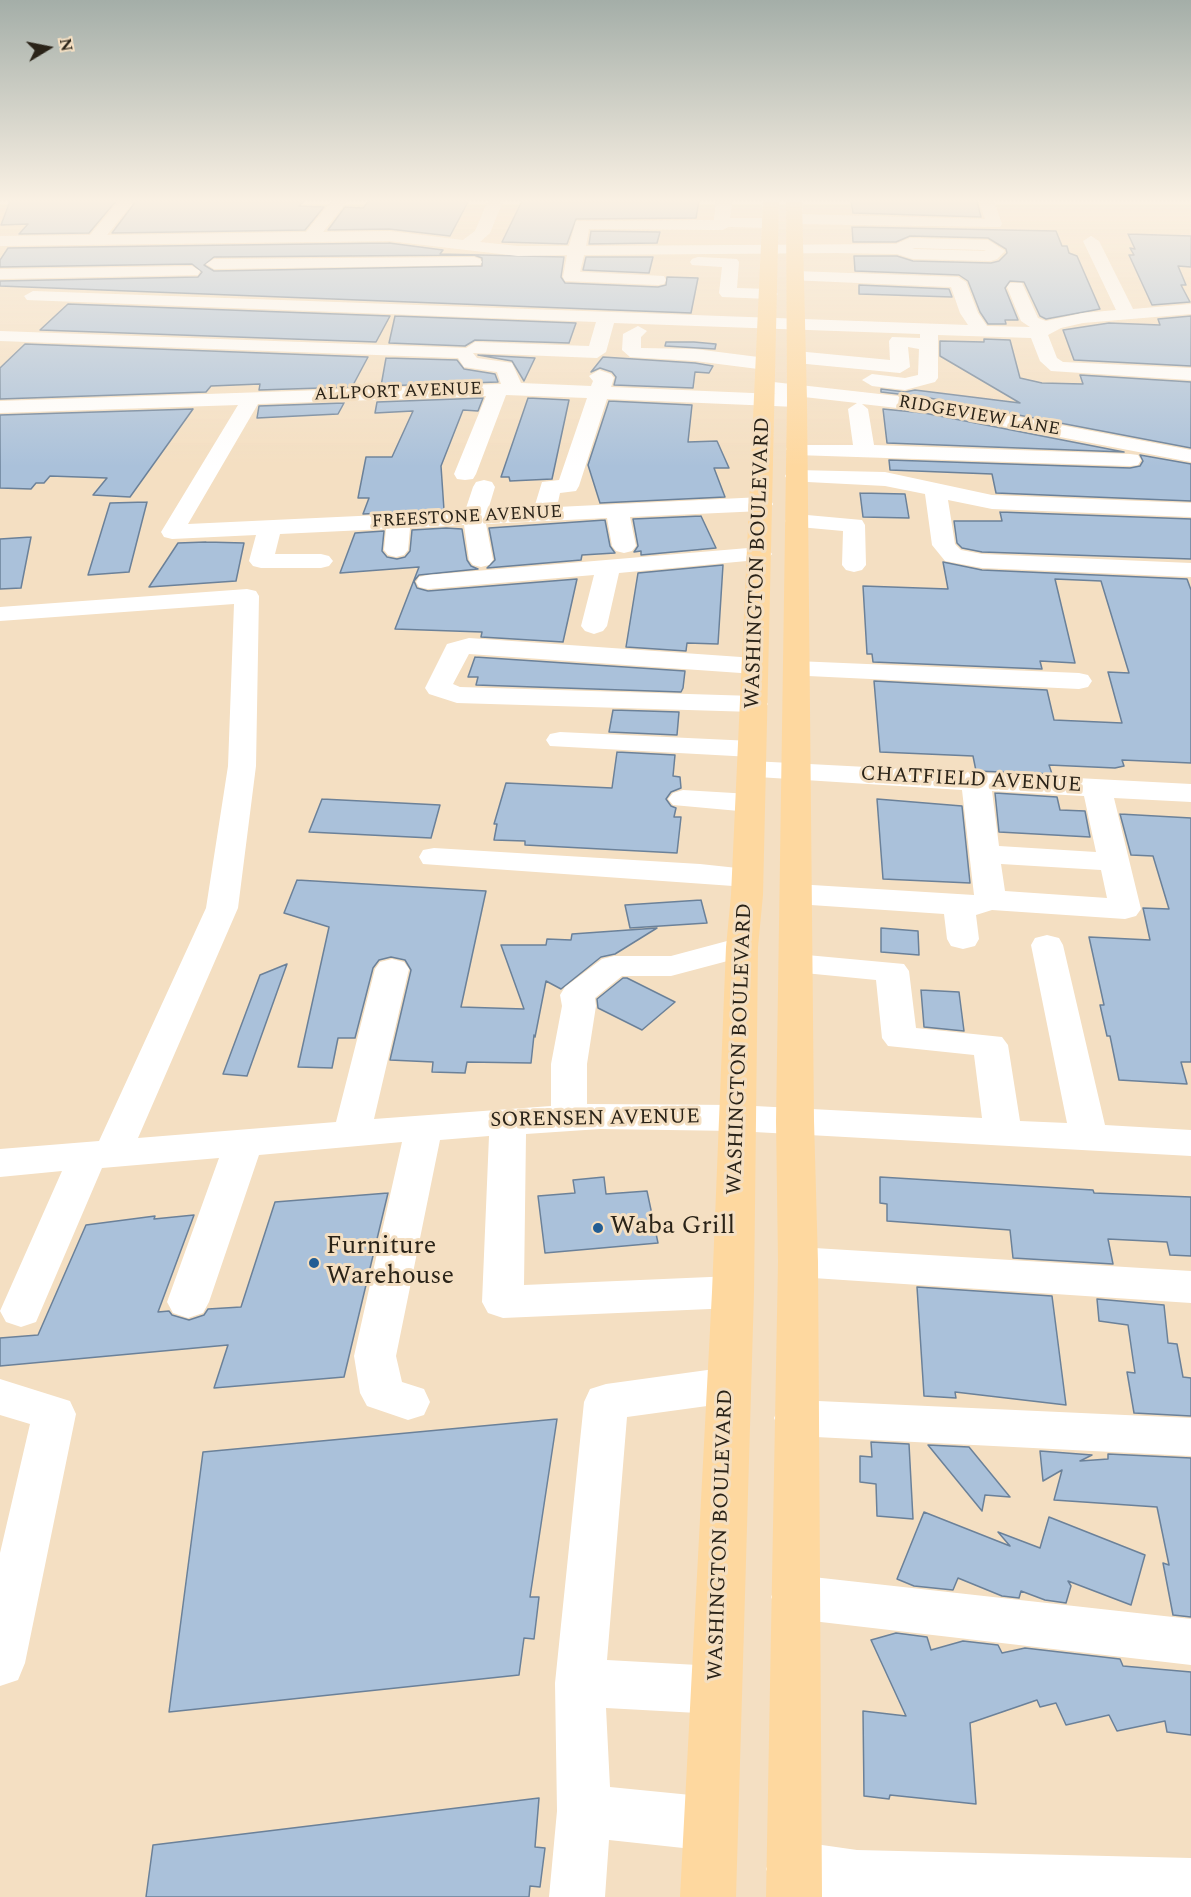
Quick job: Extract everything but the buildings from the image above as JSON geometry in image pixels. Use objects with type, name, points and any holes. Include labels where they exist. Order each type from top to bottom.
[{"type":"main road","name":"WASHINGTON BOULEVARD","points":[[708,1897],[733,1292],[742,947],[752,760],[769,290]]},
{"type":"main road","name":"WASHINGTON BOULEVARD","points":[[794,1883],[798,1262],[795,1121],[796,290]]},
{"type":"street","points":[[7,336],[36,290]]},
{"type":"street","points":[[655,290],[641,322],[632,334],[631,350],[637,353],[696,355],[766,364]]},
{"type":"street","points":[[728,290],[728,293],[769,294]]},
{"type":"street","points":[[815,290],[834,301],[967,307]]},
{"type":"street","points":[[853,290],[854,298]]},
{"type":"street","points":[[961,290],[967,307],[981,330]]},
{"type":"street","points":[[1017,290],[1030,321],[1042,330],[1049,361],[1058,367],[1191,374]]},
{"type":"street","points":[[1115,290],[1126,312]]},
{"type":"street","points":[[33,296],[607,316],[731,334],[723,300]]},
{"type":"street","points":[[943,300],[967,307]]},
{"type":"street","points":[[796,380],[900,367],[898,341],[981,330],[1042,330],[1068,320],[1126,312],[1191,309]]},
{"type":"street","points":[[7,336],[463,353],[476,347],[597,352],[607,316]]},
{"type":"street","points":[[727,320],[796,322],[928,336]]},
{"type":"street","points":[[796,380],[905,384],[928,378],[928,336]]},
{"type":"street","points":[[463,353],[471,363],[505,367],[506,370],[527,370]]},
{"type":"street","points":[[465,474],[496,396],[505,389],[506,370]]},
{"type":"street","points":[[544,514],[550,487],[568,486],[601,384],[590,372],[579,372]]},
{"type":"street","name":"ALLPORT AVENUE","points":[[0,407],[601,384],[765,393],[796,380]]},
{"type":"street","name":"RIDGEVIEW LANE","points":[[796,380],[1191,456]]},
{"type":"street","name":"FREESTONE AVENUE","points":[[251,399],[172,531],[762,504]]},
{"type":"street","points":[[858,409],[864,452]]},
{"type":"street","points":[[796,449],[1133,460],[1191,472]]},
{"type":"street","points":[[796,476],[885,479],[980,501],[1191,510]]},
{"type":"street","points":[[481,560],[474,518],[484,487]]},
{"type":"street","points":[[935,489],[943,541],[953,556],[964,559],[1191,570]]},
{"type":"street","points":[[726,506],[734,531],[760,545]]},
{"type":"street","points":[[616,511],[624,546]]},
{"type":"street","points":[[396,550],[398,528],[402,521]]},
{"type":"street","points":[[796,521],[854,525],[854,565]]},
{"type":"street","points":[[270,527],[261,561],[321,561]]},
{"type":"street","points":[[428,582],[608,567],[760,545]]},
{"type":"street","points":[[594,626],[608,567]]},
{"type":"street","points":[[0,614],[247,596],[242,766],[222,908],[21,1311]]},
{"type":"street","points":[[754,704],[457,695],[438,688],[456,649],[469,646],[755,666]]},
{"type":"street","points":[[796,669],[1078,681]]},
{"type":"street","name":"CHATFIELD AVENUE","points":[[560,740],[752,760],[796,772],[1191,793]]},
{"type":"street","points":[[976,782],[990,900]]},
{"type":"street","points":[[796,894],[972,906],[990,900],[1125,909],[1097,788]]},
{"type":"street","points":[[683,799],[750,803]]},
{"type":"street","points":[[984,854],[1115,862]]},
{"type":"street","points":[[434,857],[700,873],[747,878]]},
{"type":"street","points":[[959,905],[963,939]]},
{"type":"street","points":[[1047,945],[1089,1137]]},
{"type":"street","points":[[569,1118],[569,1064],[579,1006],[577,995],[614,966],[671,966],[742,947]]},
{"type":"street","points":[[796,964],[892,971],[900,1038],[990,1045],[1003,1132]]},
{"type":"street","points":[[352,1133],[392,969]]},
{"type":"street","name":"SORENSEN AVENUE","points":[[0,1163],[424,1127],[569,1118],[736,1118],[1191,1143]]},
{"type":"street","points":[[508,1121],[503,1302],[733,1292]]},
{"type":"street","points":[[408,1402],[382,1393],[375,1356],[424,1127]]},
{"type":"street","points":[[188,1302],[244,1142]]},
{"type":"street","points":[[798,1262],[1191,1287]]},
{"type":"street","points":[[577,1897],[584,1811],[580,1683],[606,1402],[729,1384]]},
{"type":"street","points":[[0,1397],[54,1414],[0,1663]]},
{"type":"street","points":[[796,1418],[1191,1437]]},
{"type":"street","points":[[795,1597],[1191,1642]]},
{"type":"street","points":[[580,1683],[716,1690]]},
{"type":"street","points":[[584,1811],[711,1824]]},
{"type":"street","points":[[794,1883],[857,1878],[1191,1887]]},
{"type":"place","name":"Waba Grill","points":[[598,1228]]},
{"type":"place","name":"Furniture Warehouse","points":[[314,1263]]}]
